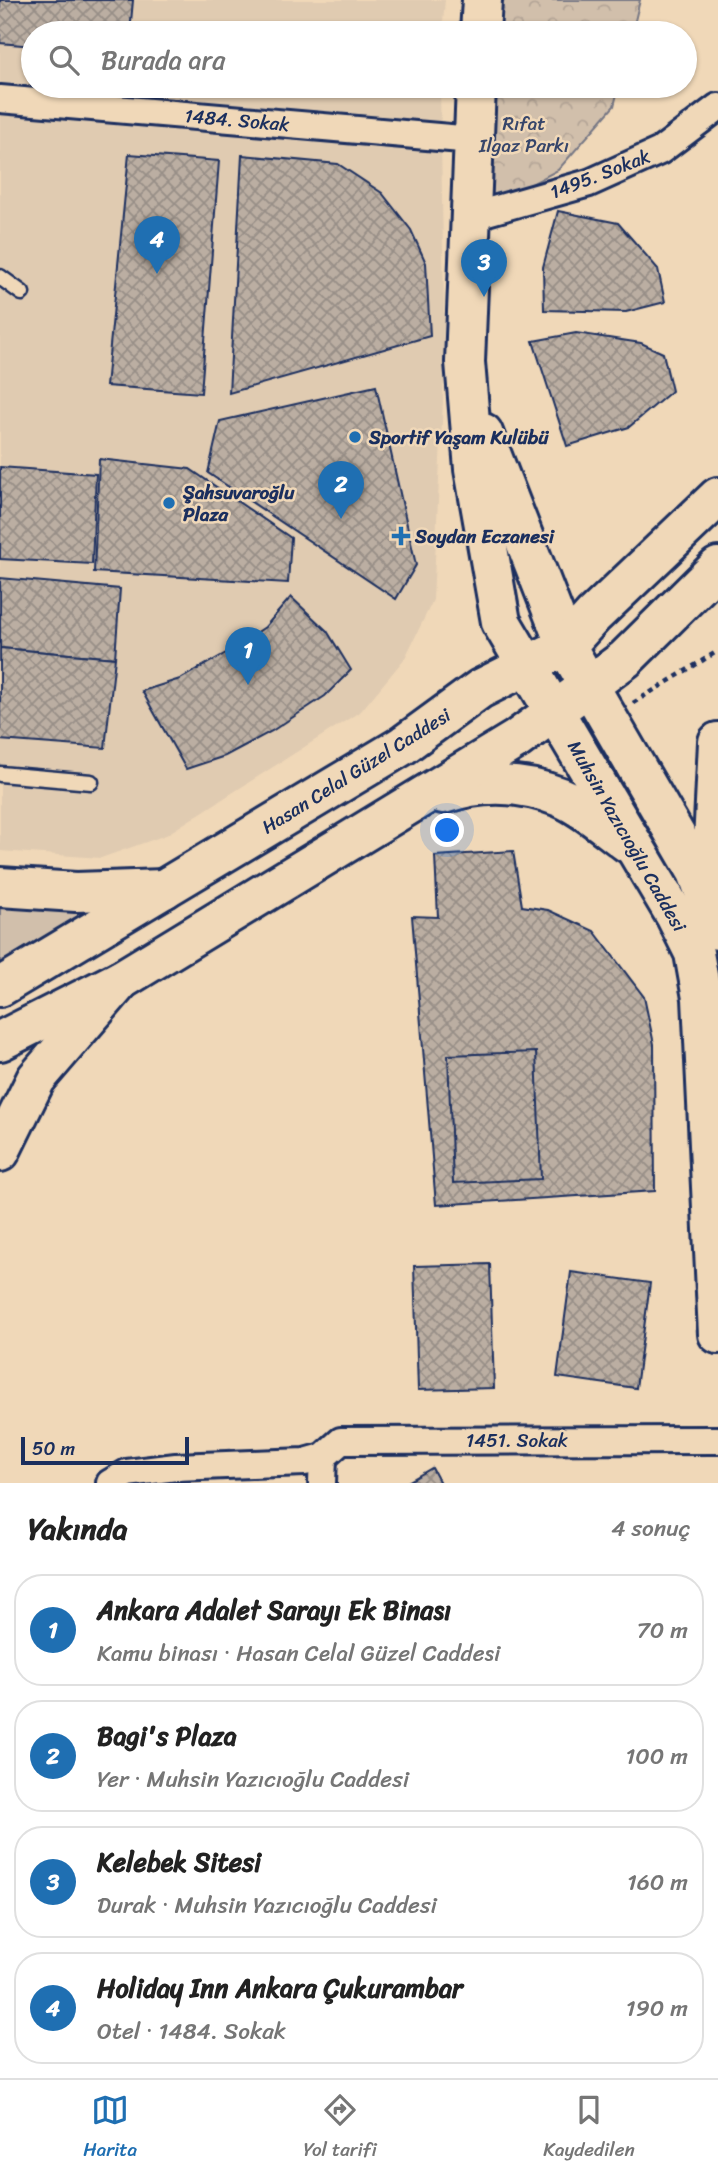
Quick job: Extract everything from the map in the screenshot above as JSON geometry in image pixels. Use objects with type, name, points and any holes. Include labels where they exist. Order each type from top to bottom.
[{"type":"main road","points":[[481,21],[482,0]]},
{"type":"main road","name":"Muhsin Yazıcıoğlu Caddesi","points":[[475,98],[465,326],[468,399],[474,469],[501,622],[525,667],[639,850],[694,953],[702,998],[718,1334]]},
{"type":"main road","name":"Muhsin Yazıcıoğlu Caddesi","points":[[468,399],[497,464],[566,646],[697,873],[718,930]]},
{"type":"main road","name":"Hasan Celal Güzel Caddesi","points":[[0,987],[402,746],[480,689],[566,646],[593,616],[718,497]]},
{"type":"main road","points":[[0,1041],[121,980],[555,712],[625,659],[718,567]]},
{"type":"main road","points":[[718,742],[713,843],[718,890]]},
{"type":"main road","points":[[405,807],[470,784],[509,785],[561,798],[639,850]]},
{"type":"main road","points":[[0,887],[76,892],[164,889]]},
{"type":"main road","points":[[0,1152],[36,1079],[121,980]]},
{"type":"street","name":"1484. Sokak","points":[[0,99],[473,140]]},
{"type":"street","name":"1495. Sokak","points":[[469,217],[589,183],[660,151],[718,107]]},
{"type":"street","name":"1451. Sokak","points":[[110,1483],[127,1473],[176,1467],[282,1464],[322,1470],[341,1441],[718,1440]]},
{"type":"lane","points":[[0,276],[22,293]]},
{"type":"lane","points":[[0,774],[91,782]]},
{"type":"path","points":[[629,705],[718,651]]},
{"type":"path","points":[[644,686],[648,693]]},
{"type":"shaded area","points":[[0,0],[445,0],[443,21],[21,21],[21,98],[440,98],[445,361],[433,600],[405,658],[361,711],[166,835],[101,858],[0,851]]},
{"type":"green space","points":[[484,0],[640,0],[635,21],[483,21]]},
{"type":"green space","name":"Rıfat Ilgaz Parkı","points":[[477,98],[616,98],[614,106],[558,170],[469,217]]},
{"type":"green space","points":[[0,900],[108,901],[0,966]]},
{"type":"building","points":[[0,0],[133,0],[131,21],[21,21],[21,45],[0,43]]},
{"type":"building","points":[[129,154],[219,161],[201,393],[106,386]]},
{"type":"building","points":[[242,155],[338,164],[382,193],[411,230],[426,263],[430,336],[229,393]]},
{"type":"building","points":[[558,211],[618,223],[658,269],[665,302],[626,312],[544,310],[543,267]]},
{"type":"building","points":[[576,333],[641,343],[663,353],[672,391],[629,427],[567,446],[533,341]]},
{"type":"building","points":[[376,386],[416,565],[396,599],[208,473],[220,421]]},
{"type":"building","name":"Şahsuvaroğlu Plaza","points":[[99,459],[190,469],[291,538],[288,583],[94,572]]},
{"type":"building","points":[[0,467],[96,474],[92,564],[0,559]]},
{"type":"building","points":[[0,578],[120,589],[115,658],[0,648]]},
{"type":"building","points":[[291,597],[327,631],[351,670],[325,696],[272,731],[225,756],[186,769],[142,691],[180,679],[226,653],[265,627]]},
{"type":"building","points":[[0,648],[115,658],[105,748],[0,740]]},
{"type":"building","points":[[513,851],[522,906],[548,910],[594,931],[644,997],[654,1044],[655,1191],[436,1205],[412,916],[438,917],[435,856]]},
{"type":"building","points":[[536,1052],[541,1179],[453,1183],[448,1055]]},
{"type":"building","points":[[490,1264],[494,1388],[418,1390],[414,1266]]},
{"type":"building","points":[[571,1272],[650,1283],[636,1388],[557,1377]]},
{"type":"building","points":[[432,1468],[440,1483],[406,1483]]},
{"type":"place","name":"Holiday Inn Ankara Çukurambar","points":[[157,274]]},
{"type":"place","name":"Kelebek Sitesi","points":[[484,297]]},
{"type":"place","name":"Sportif Yaşam Kulübü","points":[[355,437]]},
{"type":"place","name":"Şahsuvaroğlu Plaza","points":[[169,503]]},
{"type":"place","name":"Bagi's Plaza","points":[[341,519]]},
{"type":"place","name":"Soydan Eczanesi","points":[[401,536]]},
{"type":"place","name":"Ankara Adalet Sarayı Ek Binası","points":[[248,685]]}]
